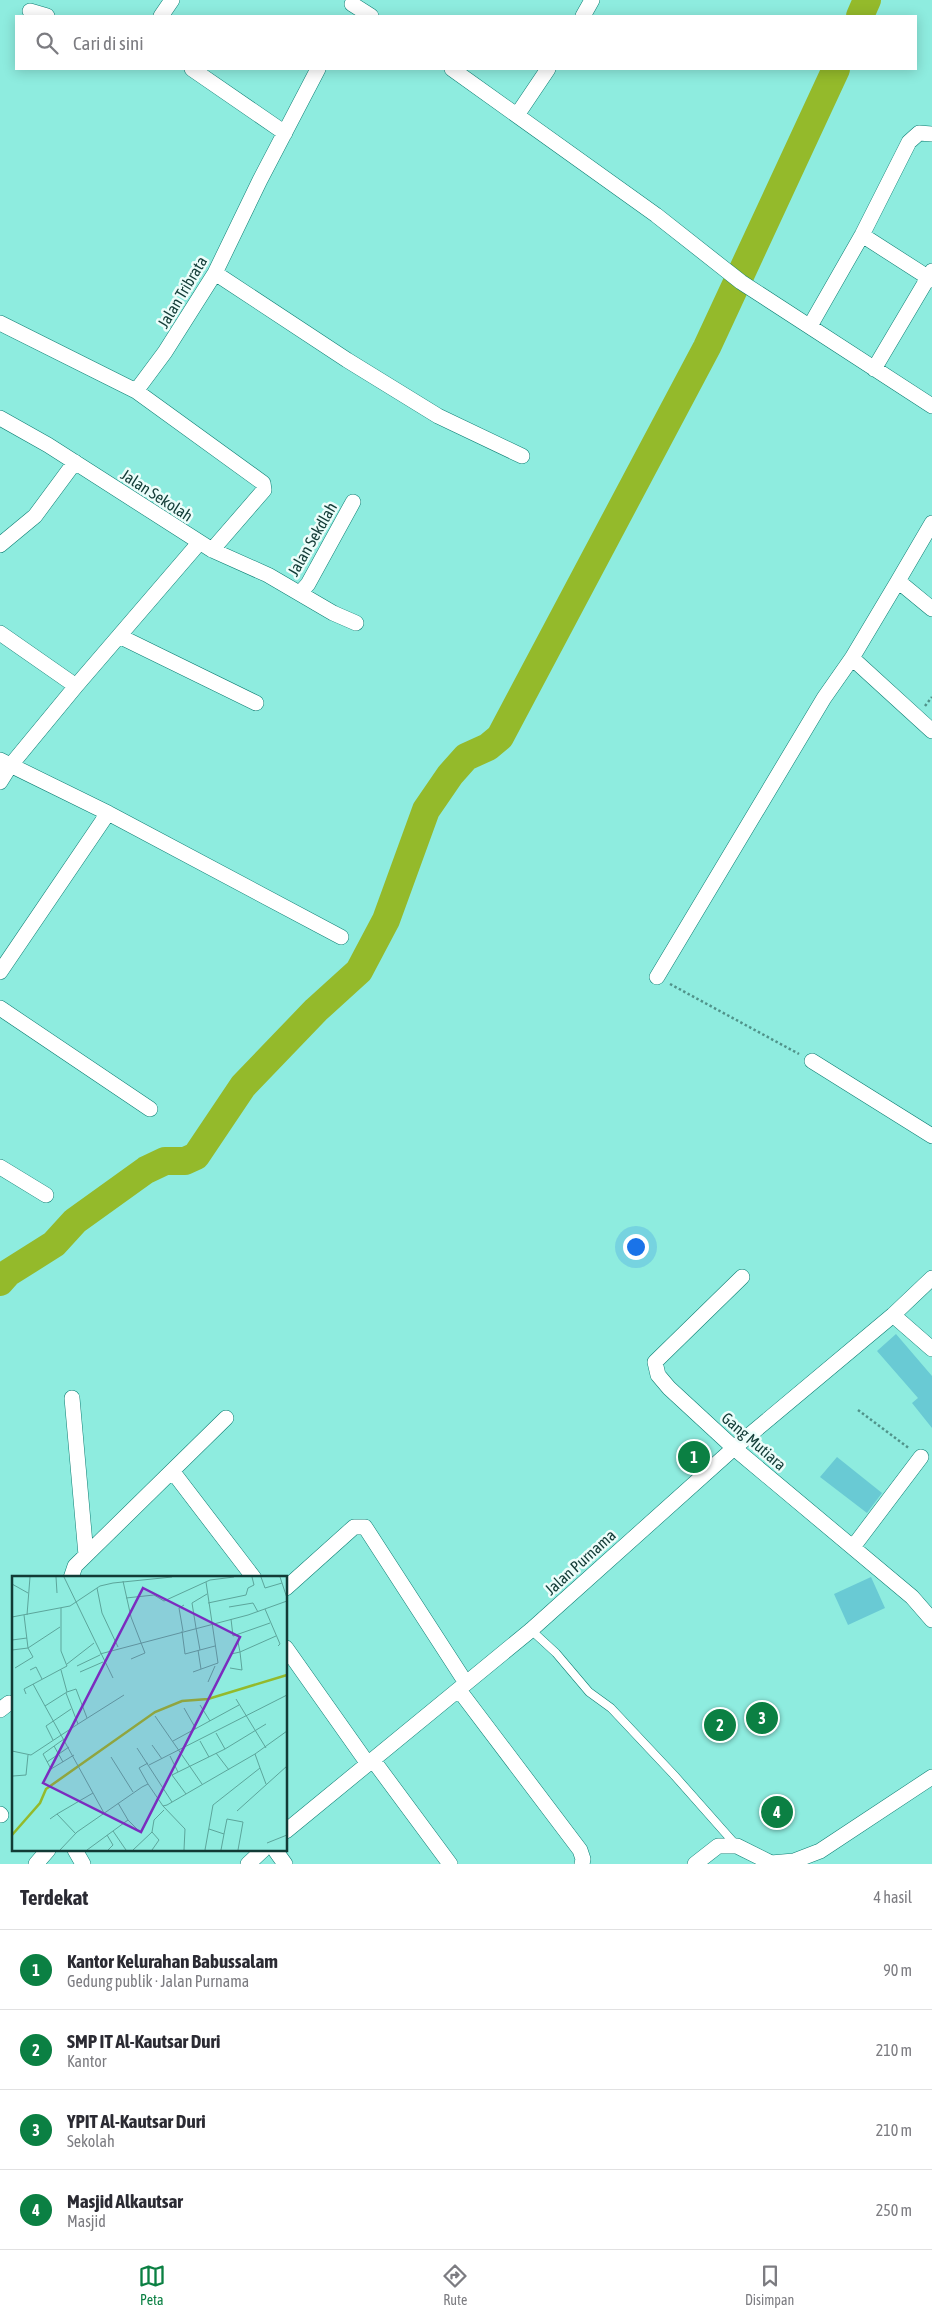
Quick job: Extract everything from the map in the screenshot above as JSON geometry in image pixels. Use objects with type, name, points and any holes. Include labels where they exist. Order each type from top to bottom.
[{"type":"street","points":[[162,15],[172,0]]},
{"type":"street","points":[[584,15],[592,0]]},
{"type":"street","points":[[350,7],[369,15]]},
{"type":"street","points":[[30,11],[44,15]]},
{"type":"street","points":[[193,70],[285,133]]},
{"type":"street","name":"Jalan Tribrata","points":[[136,391],[170,346],[215,274],[317,70]]},
{"type":"street","points":[[453,70],[656,215],[756,291],[932,406]]},
{"type":"street","points":[[516,115],[547,70]]},
{"type":"street","points":[[810,326],[862,235],[909,142],[919,134],[932,134]]},
{"type":"street","points":[[862,235],[931,276],[874,369]]},
{"type":"street","points":[[215,274],[346,360],[438,416],[522,456]]},
{"type":"street","points":[[0,323],[136,391],[263,483],[264,490],[254,503],[205,546],[119,636],[5,763],[0,782]]},
{"type":"street","name":"Jalan Sekolah","points":[[0,418],[75,462],[205,546],[268,575],[333,613],[356,623]]},
{"type":"street","points":[[0,545],[35,516],[75,462]]},
{"type":"street","name":"Jalan Sekdlah","points":[[300,593],[308,584],[353,502]]},
{"type":"street","points":[[657,977],[824,698],[852,658],[932,522]]},
{"type":"street","points":[[898,581],[932,609]]},
{"type":"street","points":[[0,633],[76,686]]},
{"type":"street","points":[[119,636],[256,704]]},
{"type":"street","points":[[852,658],[932,731]]},
{"type":"street","points":[[5,763],[108,813],[341,937]]},
{"type":"street","points":[[0,972],[108,813]]},
{"type":"street","points":[[0,1008],[150,1108]]},
{"type":"street","points":[[812,1060],[932,1136]]},
{"type":"street","points":[[0,1167],[46,1195]]},
{"type":"street","name":"Gang Mutiara","points":[[742,1277],[654,1365],[658,1374],[669,1388],[734,1448],[912,1596],[932,1620]]},
{"type":"street","name":"Jalan Purnama","points":[[288,1829],[531,1630],[734,1448],[893,1315],[932,1278]]},
{"type":"street","points":[[893,1315],[932,1349]]},
{"type":"street","points":[[72,1398],[86,1555]]},
{"type":"street","points":[[72,1576],[75,1566],[226,1418]]},
{"type":"street","points":[[853,1547],[921,1457]]},
{"type":"street","points":[[173,1472],[252,1576]]},
{"type":"street","points":[[288,1586],[354,1527],[365,1527],[463,1687],[580,1850],[583,1859],[582,1864]]},
{"type":"street","points":[[288,1651],[370,1762],[450,1864]]},
{"type":"street","points":[[695,1864],[718,1846],[736,1846],[771,1863],[794,1861],[820,1851],[932,1778]]},
{"type":"street","points":[[36,1864],[46,1852]]},
{"type":"street","points":[[76,1852],[83,1864]]},
{"type":"street","points":[[248,1864],[262,1852]]},
{"type":"street","points":[[276,1852],[285,1864]]},
{"type":"lane","points":[[531,1630],[556,1652],[589,1692],[610,1708],[674,1775],[736,1846]]},
{"type":"path","points":[[657,977],[812,1060]]},
{"type":"path","points":[[858,1410],[921,1457]]},
{"type":"building","points":[[896,1334],[932,1376],[932,1428],[912,1403],[918,1398],[877,1351]]},
{"type":"building","points":[[837,1457],[882,1493],[867,1513],[820,1477]]},
{"type":"building","points":[[871,1577],[885,1608],[848,1625],[834,1594]]},
{"type":"waterway","points":[[860,15],[867,0]]},
{"type":"waterway","points":[[0,1282],[8,1273],[54,1244],[75,1221],[146,1170],[165,1161],[185,1161],[196,1156],[243,1086],[316,1010],[359,971],[386,920],[426,810],[450,775],[466,757],[488,747],[500,737],[707,347],[836,70]]},
{"type":"place","name":"Kantor Kelurahan Babussalam","points":[[694,1457]]},
{"type":"place","name":"YPIT Al-Kautsar Duri","points":[[762,1718]]},
{"type":"place","name":"SMP IT Al-Kautsar Duri","points":[[720,1725]]},
{"type":"place","name":"Masjid Alkautsar","points":[[777,1812]]}]
